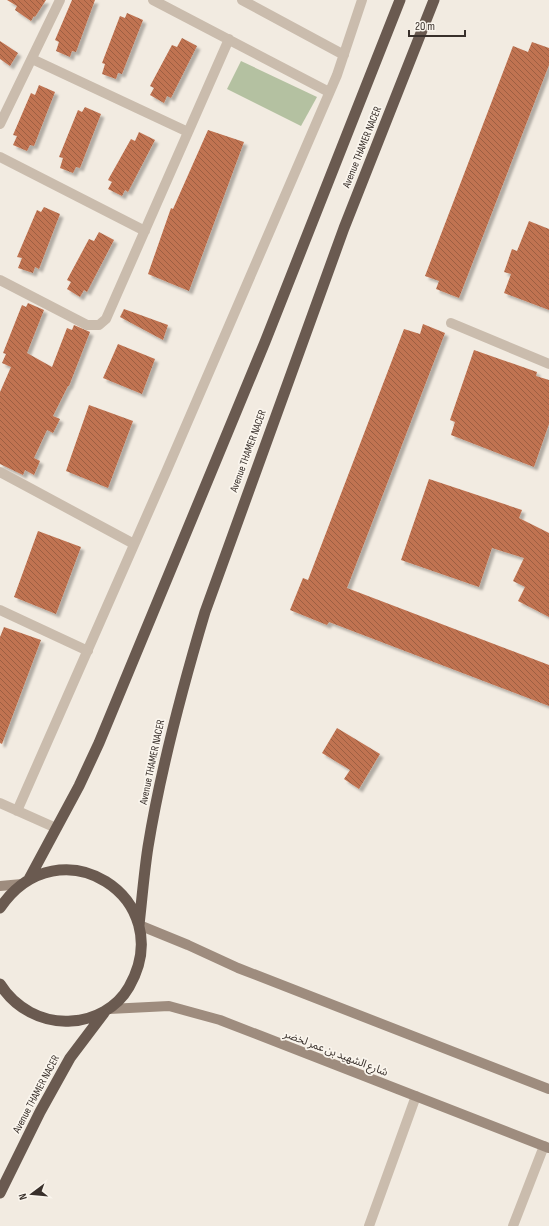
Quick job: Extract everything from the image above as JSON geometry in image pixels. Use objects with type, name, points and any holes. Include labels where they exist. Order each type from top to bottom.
[{"type":"highway","name":"Avenue THAMER NACER","points":[[25,882],[56,828],[99,743],[265,342],[400,0]]},
{"type":"highway","name":"Avenue THAMER NACER","points":[[139,925],[148,848],[159,788],[182,692],[205,612],[338,243],[434,0]]},
{"type":"highway","points":[[0,908],[8,896],[25,882],[50,871],[73,870],[95,875],[115,887],[130,904],[139,925],[142,950],[137,974],[126,994],[107,1011],[82,1020],[60,1022],[38,1017],[18,1005],[1,990]]},
{"type":"highway","name":"Avenue THAMER NACER","points":[[0,1193],[40,1112],[70,1058],[107,1011]]},
{"type":"main road","points":[[0,886],[25,882]]},
{"type":"main road","points":[[139,925],[238,968],[549,1089]]},
{"type":"main road","name":"شارع الشهيد بن عمر لخضر","points":[[107,1011],[169,1006],[220,1020],[547,1147]]},
{"type":"street","points":[[0,124],[60,0]]},
{"type":"street","points":[[153,0],[329,92]]},
{"type":"street","points":[[242,0],[344,55]]},
{"type":"street","points":[[17,811],[88,651],[329,92],[344,55],[362,0]]},
{"type":"street","points":[[0,280],[87,325],[99,325],[106,319],[229,39]]},
{"type":"street","points":[[32,59],[188,132]]},
{"type":"street","points":[[0,158],[145,231]]},
{"type":"street","points":[[451,323],[549,364]]},
{"type":"street","points":[[0,472],[134,544]]},
{"type":"street","points":[[0,610],[88,651]]},
{"type":"street","points":[[0,803],[56,828]]},
{"type":"street","points":[[369,1226],[416,1096]]},
{"type":"street","points":[[513,1226],[547,1147]]},
{"type":"green space","points":[[241,61],[317,97],[301,126],[227,89]]},
{"type":"building","points":[[7,0],[46,0],[31,21],[15,10],[17,6]]},
{"type":"building","points":[[72,0],[95,0],[76,52],[72,51],[70,57],[56,51],[59,42],[55,40]]},
{"type":"building","points":[[127,13],[143,20],[122,74],[118,73],[116,79],[102,74],[105,64],[102,63],[120,16],[125,18]]},
{"type":"building","points":[[182,38],[197,46],[171,98],[167,96],[164,103],[150,95],[154,88],[150,86],[172,45],[177,47]]},
{"type":"building","points":[[0,41],[18,53],[10,66],[0,59]]},
{"type":"building","points":[[532,42],[549,48],[549,65],[459,298],[436,289],[439,281],[425,276],[513,46],[528,52]]},
{"type":"building","points":[[39,85],[55,92],[34,146],[30,145],[27,151],[13,145],[17,136],[13,135],[31,93],[35,95]]},
{"type":"building","points":[[85,107],[101,114],[80,168],[76,167],[73,173],[60,168],[63,158],[59,157],[78,110],[82,112]]},
{"type":"building","points":[[208,130],[244,142],[189,291],[148,274],[171,208],[173,209]]},
{"type":"building","points":[[139,132],[155,140],[128,192],[125,190],[122,196],[108,189],[112,182],[108,180],[131,139],[135,141]]},
{"type":"building","points":[[44,207],[60,214],[39,269],[35,267],[33,273],[18,268],[22,258],[17,257],[37,210],[41,212]]},
{"type":"building","points":[[529,221],[549,229],[549,310],[504,293],[511,274],[504,272],[512,249],[517,251]]},
{"type":"building","points":[[99,232],[114,240],[87,292],[84,290],[80,297],[67,289],[71,282],[67,280],[89,239],[94,241]]},
{"type":"building","points":[[28,303],[44,310],[27,353],[52,367],[67,328],[72,330],[74,325],[90,332],[69,386],[53,416],[60,419],[53,433],[47,430],[34,458],[40,461],[34,475],[25,470],[23,475],[0,464],[0,392],[11,367],[2,363],[6,354],[3,353],[22,305],[26,307]]},
{"type":"building","points":[[124,309],[168,325],[163,340],[120,317]]},
{"type":"building","points":[[423,324],[445,333],[347,588],[549,665],[549,706],[329,622],[327,625],[290,610],[303,578],[308,580],[404,329],[420,334]]},
{"type":"building","points":[[118,344],[155,359],[142,394],[103,378]]},
{"type":"building","points":[[474,350],[537,372],[536,376],[549,380],[549,424],[534,467],[451,435],[455,422],[450,420]]},
{"type":"building","points":[[89,405],[133,421],[108,488],[66,471]]},
{"type":"building","points":[[429,479],[522,510],[519,518],[549,533],[549,617],[518,601],[525,587],[513,581],[524,558],[492,548],[479,587],[401,560]]},
{"type":"building","points":[[38,531],[81,547],[56,614],[14,597]]},
{"type":"building","points":[[4,627],[41,640],[2,744],[0,743],[0,637]]},
{"type":"building","points":[[337,728],[380,754],[359,789],[344,779],[350,770],[322,753]]}]
